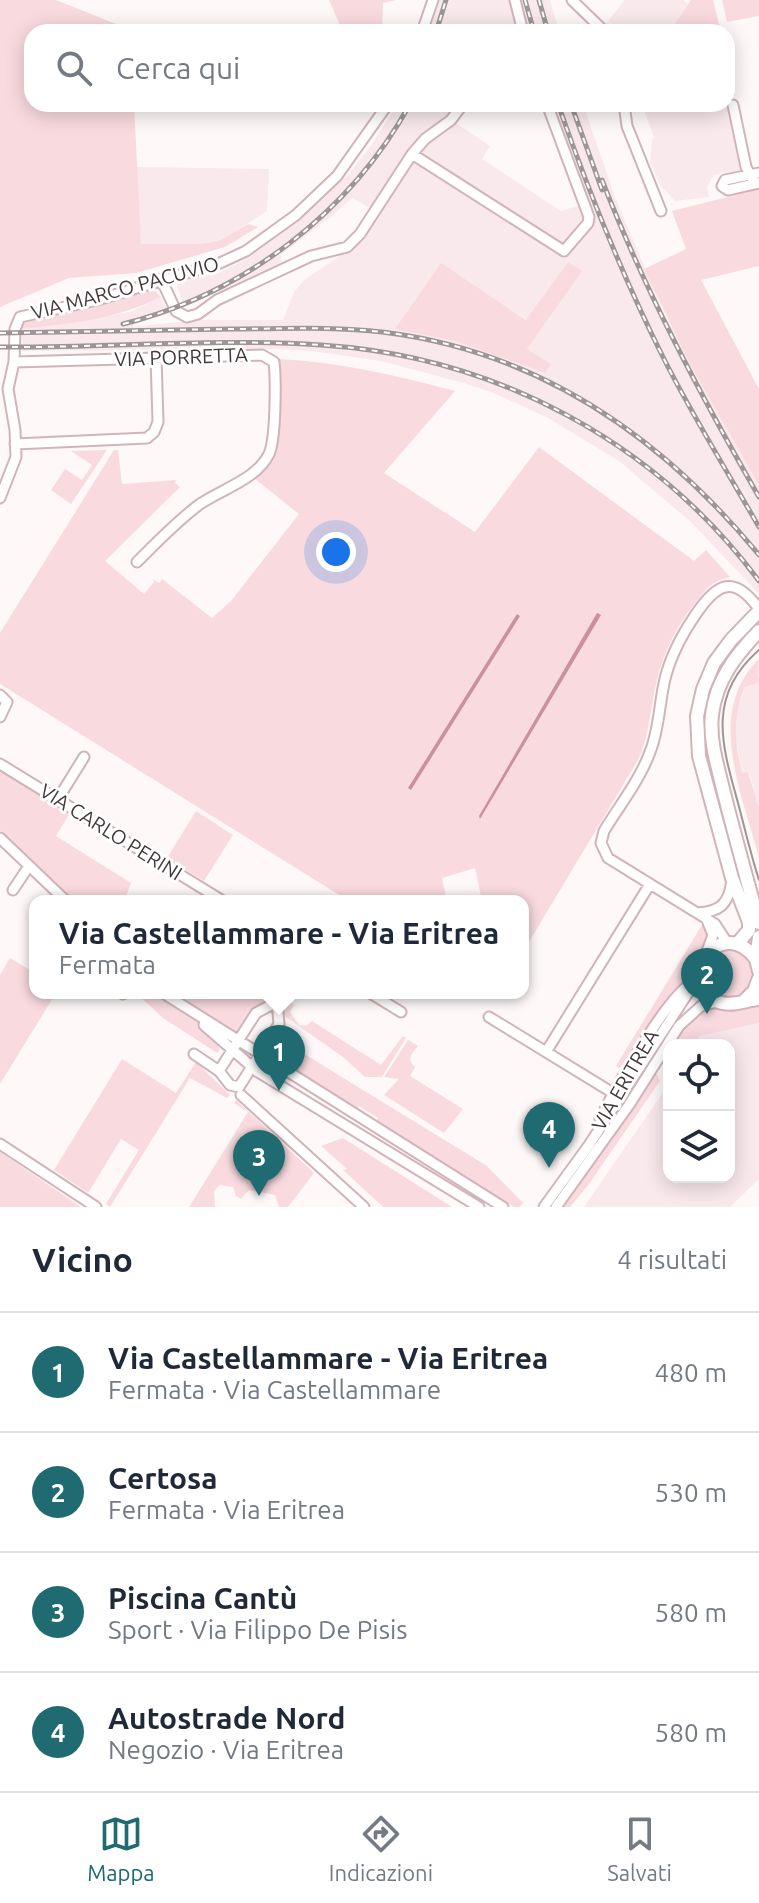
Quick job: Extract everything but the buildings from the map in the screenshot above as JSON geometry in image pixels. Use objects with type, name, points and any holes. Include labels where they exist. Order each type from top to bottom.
[{"type":"main road","points":[[757,613],[714,663],[705,680],[696,733],[699,756],[732,878],[749,922],[746,936],[732,944],[713,948],[706,954],[696,979],[704,992],[717,1002],[725,1004],[759,999]]},
{"type":"main road","points":[[759,631],[738,654],[723,678],[714,704],[711,727],[743,872],[759,923]]},
{"type":"main road","points":[[757,965],[759,937]]},
{"type":"main road","points":[[732,944],[751,953],[757,965]]},
{"type":"main road","points":[[742,1002],[754,991],[759,980]]},
{"type":"street","points":[[425,24],[433,0]]},
{"type":"street","points":[[515,0],[518,24]]},
{"type":"street","points":[[572,0],[597,24]]},
{"type":"street","name":"VIA MARCO PACUVIO","points":[[14,362],[16,324],[25,314],[97,300],[220,263],[275,232],[337,176],[382,112]]},
{"type":"street","points":[[161,279],[176,311],[187,317],[311,256],[347,247],[360,234],[412,154],[457,112]]},
{"type":"street","points":[[412,154],[564,251],[588,223],[589,217],[550,112]]},
{"type":"street","points":[[625,112],[627,126],[661,211]]},
{"type":"street","points":[[734,112],[746,167],[756,179]]},
{"type":"street","name":"VIA PORRETTA","points":[[14,362],[262,355],[271,358],[275,366],[273,442],[267,458],[202,503],[137,562]]},
{"type":"street","points":[[15,444],[147,438],[158,422],[156,357]]},
{"type":"street","points":[[0,498],[16,457],[4,400],[14,362]]},
{"type":"street","points":[[732,944],[718,927],[608,858],[601,847],[601,837],[650,755],[667,671],[683,633],[711,593],[723,586],[735,587],[748,594],[757,613]]},
{"type":"street","points":[[0,695],[7,702],[0,717]]},
{"type":"street","points":[[58,799],[84,757]]},
{"type":"street","name":"VIA CARLO PERINI","points":[[0,764],[213,895]]},
{"type":"street","points":[[0,838],[60,895]]},
{"type":"street","points":[[13,890],[29,866]]},
{"type":"street","points":[[697,913],[721,907],[730,898],[732,878]]},
{"type":"street","points":[[546,1052],[650,884]]},
{"type":"street","points":[[706,954],[713,935],[707,920]]},
{"type":"street","name":"VIA ERITREA","points":[[589,1145],[613,1093],[675,996],[696,979]]},
{"type":"street","name":"VIA ERITREA","points":[[544,1207],[664,1033],[696,979]]},
{"type":"street","points":[[172,999],[503,1207]]},
{"type":"street","points":[[380,999],[401,1012]]},
{"type":"street","name":"VIA ERITREA","points":[[556,1207],[629,1105],[679,1026],[701,1006],[717,1002]]},
{"type":"street","points":[[194,1054],[237,1088],[279,1024],[276,1004],[256,1013],[219,1071]]},
{"type":"street","points":[[190,1011],[252,1067],[479,1207]]},
{"type":"street","points":[[489,1017],[613,1093]]},
{"type":"street","points":[[241,1095],[364,1207]]},
{"type":"street","points":[[0,1144],[91,1206]]},
{"type":"shaded area","points":[[0,0],[56,0],[116,24],[24,24],[24,112],[134,112],[141,244],[201,244],[219,241],[248,224],[258,227],[225,247],[136,273],[69,278],[0,307]]},
{"type":"shaded area","points":[[329,0],[396,0],[383,3],[382,24],[340,24]]},
{"type":"shaded area","points":[[440,0],[550,0],[557,24],[525,24],[523,19],[514,24],[432,24]]},
{"type":"shaded area","points":[[625,0],[683,0],[688,4],[674,24],[606,24]]},
{"type":"shaded area","points":[[691,0],[713,0],[719,24],[674,24]]},
{"type":"shaded area","points":[[722,0],[759,0],[759,16],[727,22]]},
{"type":"shaded area","points":[[392,112],[459,112],[453,121],[490,146],[482,159],[561,211],[587,203],[555,112],[586,112],[615,197],[663,311],[759,485],[759,594],[691,522],[619,461],[548,418],[467,384],[381,361],[312,351],[23,351],[21,329],[133,311],[161,297],[169,313],[133,327],[200,320],[283,320],[294,292],[305,279],[337,258],[375,211],[352,198],[280,255],[282,262],[184,307],[177,285],[182,280],[219,273],[248,258],[349,174]],"holes":[[[568,262],[581,271],[527,349],[545,373],[455,341],[396,329],[441,264],[527,320]]]},
{"type":"shaded area","points":[[645,112],[728,112],[740,170],[714,175],[707,187],[709,197],[675,201],[660,185],[650,162],[654,138]]},
{"type":"shaded area","points":[[136,167],[269,169],[267,211],[220,241],[141,244]]},
{"type":"shaded area","points":[[759,189],[759,266],[701,280],[759,389],[759,485],[689,362],[644,269],[686,249],[672,211]]},
{"type":"shaded area","points":[[568,262],[582,271],[527,349],[551,364],[545,373],[455,341],[395,329],[441,263],[526,320]]},
{"type":"shaded area","points":[[149,289],[161,297],[110,315],[21,329],[26,319],[66,313]]},
{"type":"shaded area","points":[[278,359],[367,370],[455,391],[384,473],[475,532],[539,447],[694,561],[706,550],[730,577],[719,580],[707,589],[677,629],[660,669],[638,760],[529,942],[529,895],[481,895],[475,868],[442,878],[446,895],[339,895],[0,684],[0,633],[114,450],[118,450],[122,484],[176,480],[180,487],[105,561],[144,594],[154,582],[153,579],[159,583],[162,579],[212,618],[231,601],[299,514],[255,479],[270,460],[276,444]]},
{"type":"shaded area","points":[[107,450],[71,504],[51,490],[65,469],[82,480],[92,465],[71,451]]},
{"type":"shaded area","points":[[597,613],[601,615],[480,819],[479,816]]},
{"type":"shaded area","points":[[517,614],[520,616],[411,790],[408,788]]},
{"type":"shaded area","points":[[759,659],[758,683],[745,687],[736,730],[742,773],[748,772],[759,807],[759,858],[737,782],[731,729],[734,704],[743,680]]},
{"type":"shaded area","points":[[759,677],[759,807],[749,772],[742,774],[735,731],[736,714],[745,687]]},
{"type":"shaded area","points":[[0,768],[71,811],[56,836],[131,883],[126,895],[66,895],[0,830]]},
{"type":"shaded area","points":[[196,811],[233,835],[204,881],[167,858]]},
{"type":"shaded area","points":[[702,925],[707,929],[709,938],[691,975],[673,993],[623,1070],[616,1066]]},
{"type":"shaded area","points":[[729,950],[738,951],[746,957],[752,965],[752,983],[746,991],[738,997],[729,998],[720,997],[712,991],[706,983],[705,974],[706,965],[712,957],[720,951]]},
{"type":"shaded area","points":[[10,958],[29,969],[29,999],[52,999],[0,1084],[0,975]]},
{"type":"shaded area","points":[[142,999],[172,1001],[201,1025],[220,1049],[217,1053],[163,1018]]},
{"type":"shaded area","points":[[182,999],[273,999],[247,1018],[237,1034]]},
{"type":"shaded area","points":[[286,1000],[294,1005],[290,1012],[299,1025],[306,1026],[312,1021],[381,1065],[403,1036],[406,1038],[382,1077],[365,1077],[343,1057],[283,1015]]},
{"type":"shaded area","points":[[759,1005],[759,1023],[698,1039],[675,1039],[704,1010]]},
{"type":"shaded area","points":[[759,1023],[759,1179],[730,1207],[584,1207],[663,1093],[663,1183],[735,1183],[735,1039],[698,1039]]},
{"type":"shaded area","points":[[275,1036],[487,1166],[523,1203],[520,1207],[514,1207],[376,1122],[378,1118],[359,1106],[356,1109],[265,1053]]},
{"type":"shaded area","points":[[408,1040],[418,1046],[411,1056],[415,1067],[410,1076],[463,1109],[444,1133],[384,1095],[399,1079],[384,1077]]},
{"type":"shaded area","points":[[122,1059],[176,1093],[196,1062],[230,1095],[227,1098],[190,1078],[110,1207],[106,1204],[139,1150],[121,1139],[88,1193],[54,1170]]},
{"type":"shaded area","points":[[655,1070],[660,1081],[589,1184],[570,1207],[560,1207]]},
{"type":"shaded area","points":[[236,1100],[314,1173],[288,1207],[279,1207],[275,1195],[249,1190],[241,1199],[236,1196],[233,1187],[220,1185],[214,1191],[215,1207],[189,1207],[248,1112],[234,1103]]},
{"type":"shaded area","points":[[343,1138],[452,1207],[383,1207],[321,1146]]},
{"type":"shaded area","points":[[0,1152],[81,1207],[0,1207]]},
{"type":"tram line","points":[[759,650],[742,667],[731,685],[723,722],[727,761],[759,880]]},
{"type":"railway","points":[[438,24],[446,0]]},
{"type":"railway","points":[[525,0],[532,24]]},
{"type":"railway","points":[[539,0],[546,24]]},
{"type":"railway","points":[[123,324],[210,292],[251,270],[289,244],[357,180],[405,112]]},
{"type":"railway","points":[[561,112],[606,232],[648,326],[686,400],[759,527]]},
{"type":"railway","points":[[574,112],[602,190]]},
{"type":"railway","points":[[602,180],[674,342],[759,497]]},
{"type":"railway","points":[[0,333],[325,328],[382,332],[439,342],[493,358],[593,406],[638,437],[681,473],[759,555]]},
{"type":"railway","points":[[0,347],[281,343],[385,353],[448,367],[508,388],[566,415],[620,448],[671,487],[717,531],[759,581]]},
{"type":"place","name":"Certosa","points":[[707,1014]]},
{"type":"place","name":"Via Castellammare - Via Eritrea","points":[[279,1091]]},
{"type":"place","name":"Autostrade Nord","points":[[549,1168]]},
{"type":"place","name":"Piscina Cantù","points":[[259,1196]]}]
